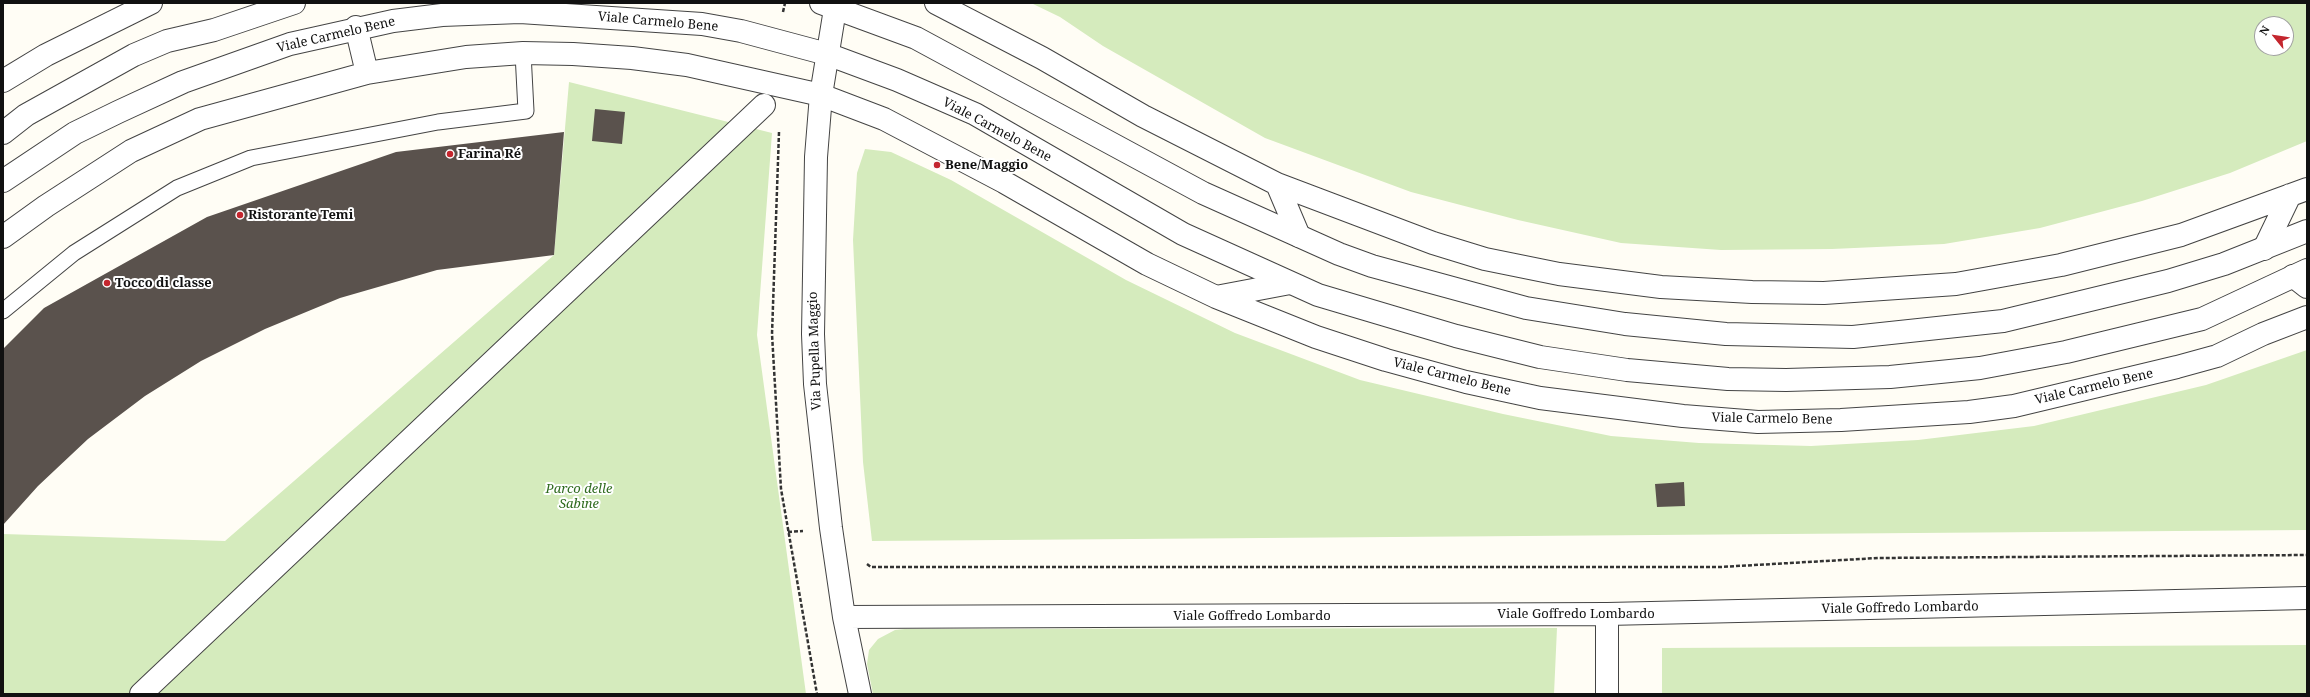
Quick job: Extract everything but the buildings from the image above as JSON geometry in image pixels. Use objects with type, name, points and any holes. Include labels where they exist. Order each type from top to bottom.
[{"type":"street","points":[[3,81],[46,55],[151,3]]},
{"type":"street","points":[[3,133],[26,115],[134,55],[167,41],[214,30],[294,3]]},
{"type":"street","points":[[936,3],[1042,58],[1143,116],[1277,184],[1377,223],[1485,259],[1559,274],[1696,290],[1752,292],[1824,292],[1956,284],[2061,265],[2180,235],[2299,192]]},
{"type":"street","points":[[831,4],[916,38],[1141,161],[1203,193],[1299,236],[1372,266],[1526,308],[1625,324],[1726,334],[1853,337],[2003,321],[2168,282],[2264,249],[2307,231]]},
{"type":"street","name":"Via Pupella Maggio","points":[[831,4],[827,54],[821,95],[815,172],[813,334],[816,400],[831,528],[844,618],[860,694]]},
{"type":"street","name":"Viale Carmelo Bene","points":[[3,181],[75,134],[177,85],[290,44],[356,27],[393,21],[465,14],[520,12],[702,24],[741,31],[827,54],[898,80],[974,114],[1182,234],[1318,295],[1377,314],[1540,357],[1627,370],[1728,379],[1834,380],[1937,374],[1980,368],[2066,352],[2202,319],[2302,278]]},
{"type":"street","points":[[356,27],[367,72]]},
{"type":"street","name":"Viale Carmelo Bene","points":[[3,237],[46,206],[131,151],[200,119],[367,72],[466,57],[523,54],[625,57],[679,64],[821,95],[884,119],[1004,182],[1147,264],[1216,297],[1316,337],[1386,360],[1466,382],[1540,398],[1611,408],[1758,422],[1918,416],[2014,406],[2138,378],[2217,356],[2263,334],[2307,317]]},
{"type":"street","points":[[141,694],[764,104]]},
{"type":"street","points":[[1277,184],[1299,236]]},
{"type":"street","points":[[2264,249],[2299,192]]},
{"type":"street","points":[[1216,297],[1290,283]]},
{"type":"street","name":"Viale Goffredo Lombardo","points":[[844,618],[1607,614],[2307,598]]},
{"type":"street","points":[[1607,614],[1607,694]]},
{"type":"lane","points":[[3,311],[74,253],[177,188],[251,158],[438,122],[526,111],[523,54]]},
{"type":"path","points":[[764,104],[779,124],[772,334],[781,489],[817,694]]},
{"type":"path","points":[[788,532],[831,528]]},
{"type":"path","points":[[866,562],[871,567],[1720,566],[1878,558],[2307,555]]},
{"type":"green space","points":[[1031,3],[2307,3],[2307,141],[2230,173],[2142,201],[2040,228],[1944,244],[1832,249],[1721,250],[1621,243],[1518,220],[1411,192],[1265,138],[1103,46],[1060,17]]},
{"type":"green space","name":"Parco delle Sabine","points":[[569,82],[772,133],[757,335],[806,694],[3,694],[3,534],[225,541],[554,255]]},
{"type":"green space","points":[[865,149],[891,152],[951,180],[1126,280],[1235,333],[1360,380],[1503,414],[1611,436],[1699,443],[1811,446],[1918,440],[2034,426],[2206,385],[2307,350],[2307,530],[872,541],[863,462],[853,240],[857,173]]},
{"type":"green space","points":[[1557,628],[1554,694],[873,694],[867,664],[869,650],[878,639],[895,630],[905,629]]},
{"type":"green space","points":[[2307,645],[2307,694],[1662,694],[1662,648]]},
{"type":"place","name":"Farina Ré","points":[[450,154]]},
{"type":"place","name":"Bene/Maggio","points":[[937,165]]},
{"type":"place","name":"Ristorante Temi","points":[[240,215]]},
{"type":"place","name":"Tocco di classe","points":[[107,283]]}]
